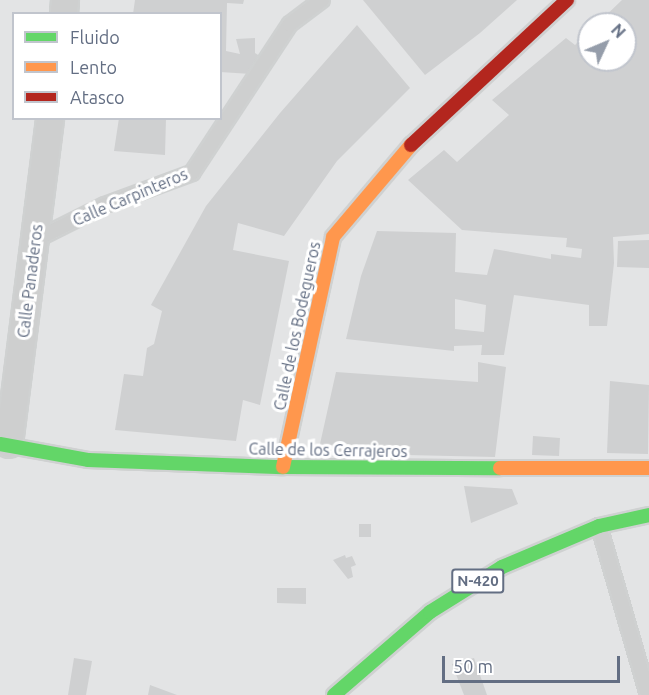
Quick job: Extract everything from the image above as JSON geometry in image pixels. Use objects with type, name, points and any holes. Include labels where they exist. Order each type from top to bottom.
[{"type":"main road","name":"Calle de los Bodegueros","points":[[283,467],[333,237],[413,142],[567,0]]},
{"type":"main road","name":"Calle de los Cerrajeros","points":[[4,444],[88,460],[283,467],[649,468]]},
{"type":"main road","name":"N-420","points":[[334,695],[430,612],[502,567],[599,526],[649,514]]},
{"type":"street","name":"Calle Panaderos","points":[[4,444],[35,240],[50,120]]},
{"type":"lane","name":"Calle Carpinteros","points":[[35,240],[105,205],[192,173],[290,24],[322,0]]},
{"type":"lane","points":[[599,526],[648,695]]},
{"type":"shaded area","points":[[0,0],[649,0],[649,695],[0,695]]},
{"type":"building","points":[[135,0],[244,0],[243,4],[227,3],[226,51],[240,54],[236,39],[255,38],[255,53],[263,58],[251,74],[222,72],[222,12],[133,12]]},
{"type":"building","points":[[363,0],[517,0],[480,33],[425,75]]},
{"type":"building","points":[[622,0],[649,0],[649,234],[613,237],[614,263],[607,326],[589,326],[589,305],[514,295],[504,355],[481,355],[482,345],[454,346],[454,351],[346,339],[361,276],[377,231],[456,233],[455,272],[487,275],[494,249],[551,259],[551,254],[581,258],[582,249],[566,247],[567,238],[462,230],[408,180],[444,150],[457,162],[509,115],[492,100],[566,38],[575,45],[577,43],[577,72],[637,72],[637,12],[610,12]],"holes":[[[455,299],[486,305],[484,332],[455,329]]]},
{"type":"building","points":[[357,25],[410,88],[337,161],[284,236],[238,223],[233,250],[289,261],[260,405],[243,400],[236,441],[115,430],[124,374],[143,376],[147,348],[154,344],[162,311],[151,305],[206,206],[280,113]]},
{"type":"building","points":[[119,120],[166,120],[165,155],[114,151]]},
{"type":"building","points":[[649,240],[649,268],[617,267],[618,241]]},
{"type":"building","points":[[478,362],[506,367],[495,457],[318,453],[336,372],[478,382]]},
{"type":"building","points":[[610,381],[649,385],[648,454],[607,453]]},
{"type":"building","points":[[533,436],[560,438],[559,456],[532,455]]},
{"type":"building","points":[[464,486],[512,489],[518,504],[471,523]]},
{"type":"building","points":[[359,524],[371,524],[371,537],[359,537]]},
{"type":"building","points":[[345,555],[346,558],[352,556],[356,565],[351,567],[353,577],[348,579],[333,560]]},
{"type":"building","points":[[277,588],[306,588],[306,604],[277,603]]},
{"type":"building","points":[[74,658],[92,661],[86,695],[68,695]]},
{"type":"building","points":[[474,658],[487,695],[464,695],[452,664]]},
{"type":"building","points":[[150,685],[177,695],[148,695]]},
{"type":"traffic: fast","points":[[0,444],[88,460],[283,467],[500,468]]},
{"type":"traffic: fast","points":[[334,695],[430,612],[502,567],[599,526],[649,515]]},
{"type":"traffic: slow","points":[[283,467],[333,237],[411,145]]},
{"type":"traffic: slow","points":[[500,468],[649,468]]},
{"type":"traffic: jam","points":[[411,145],[567,0]]}]
